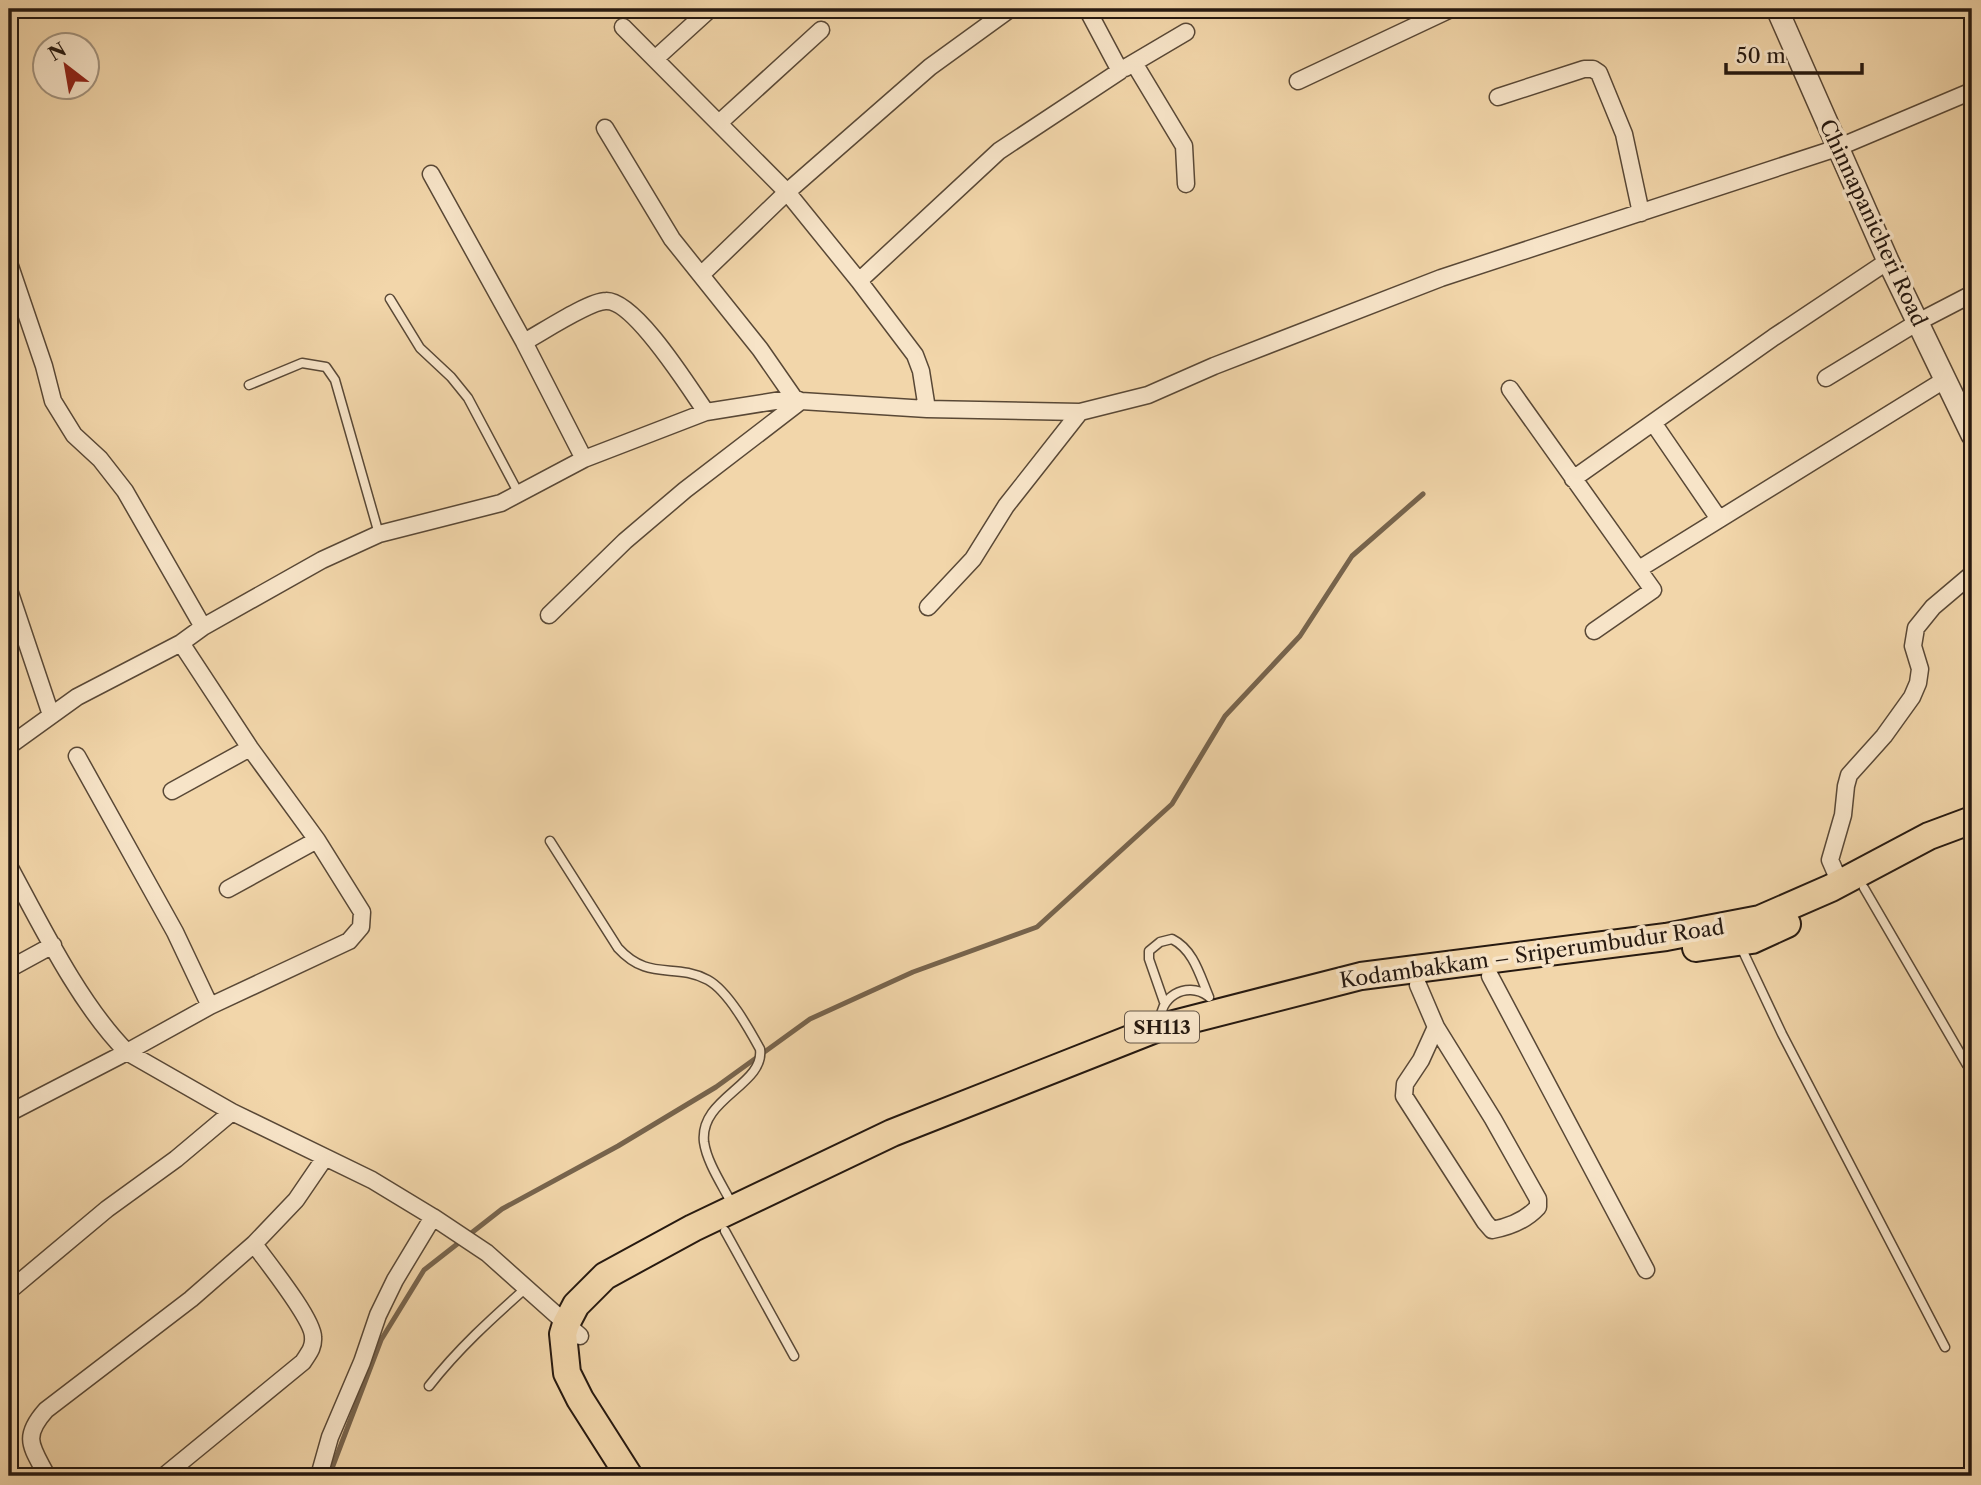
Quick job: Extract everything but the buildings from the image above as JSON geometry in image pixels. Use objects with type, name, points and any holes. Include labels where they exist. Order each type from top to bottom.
[{"type":"main road","name":"Kodambakkam – Sriperumbudur Road","points":[[573,1330],[576,1305],[605,1276],[899,1148],[1163,1044],[1364,992],[1752,940],[1852,886],[1929,836],[1972,820]]},
{"type":"main road","name":"Kodambakkam – Sriperumbudur Road","points":[[729,1220],[892,1133],[998,1090],[1163,1015],[1361,976],[1665,937],[1760,919],[1972,838]]},
{"type":"main road","points":[[629,1476],[580,1399],[567,1373],[564,1334],[573,1330],[583,1368],[594,1392],[648,1476]]},
{"type":"street","points":[[655,60],[710,9]]},
{"type":"street","points":[[702,274],[787,192],[930,66],[1010,9]]},
{"type":"street","points":[[1087,9],[1184,146],[1186,184]]},
{"type":"street","points":[[1298,81],[1451,9]]},
{"type":"street","name":"Chinnapanicheri Road","points":[[1777,9],[1888,261],[1972,435]]},
{"type":"street","points":[[623,27],[787,192],[859,281],[915,355],[921,371],[927,410]]},
{"type":"street","points":[[719,123],[821,30]]},
{"type":"street","points":[[859,281],[999,151],[1127,67],[1186,32]]},
{"type":"street","points":[[1499,97],[1584,69],[1593,69],[1599,73],[1623,134],[1642,214]]},
{"type":"street","points":[[9,746],[78,697],[181,643],[203,627],[322,560],[379,534],[501,503],[584,459],[706,412],[797,399],[927,410],[1080,412],[1148,395],[1214,366],[1441,278],[1837,148],[1972,92]]},
{"type":"street","points":[[605,128],[667,231],[797,399]]},
{"type":"street","points":[[431,174],[524,342],[584,459]]},
{"type":"street","points":[[1573,479],[1774,337],[1888,261]]},
{"type":"street","points":[[9,263],[53,401],[74,435],[100,459],[125,491],[203,627]]},
{"type":"street","points":[[1826,378],[1919,322],[1972,294]]},
{"type":"street","points":[[524,342],[592,304],[607,300],[620,304],[632,314],[671,361],[706,412]]},
{"type":"street","points":[[1639,569],[1946,379]]},
{"type":"street","points":[[1510,389],[1653,590],[1594,631]]},
{"type":"street","points":[[549,615],[625,541],[797,399]]},
{"type":"street","points":[[928,607],[973,559],[1006,506],[1080,412]]},
{"type":"street","points":[[1654,424],[1719,519]]},
{"type":"street","points":[[1852,886],[1832,870],[1830,860],[1843,815],[1849,775],[1884,736],[1912,697],[1920,669],[1913,646],[1916,628],[1933,607],[1972,573]]},
{"type":"street","points":[[9,590],[51,715]]},
{"type":"street","points":[[9,1113],[210,1006],[349,941],[361,927],[362,912],[317,840],[250,748],[181,643]]},
{"type":"street","points":[[172,791],[250,748]]},
{"type":"street","points":[[77,756],[175,932],[210,1006]]},
{"type":"street","points":[[228,889],[317,840]]},
{"type":"street","points":[[9,866],[52,945],[90,1005],[127,1052],[232,1112],[372,1180],[433,1217],[487,1253],[573,1330]]},
{"type":"street","points":[[9,969],[52,945]]},
{"type":"street","points":[[1490,976],[1646,1270]]},
{"type":"street","points":[[1418,985],[1436,1027],[1493,1119],[1538,1199],[1538,1207],[1532,1214],[1506,1228],[1492,1230],[1485,1222],[1404,1096],[1405,1084],[1421,1060],[1436,1027]]},
{"type":"street","points":[[9,1291],[107,1209],[176,1159],[232,1112]]},
{"type":"street","points":[[47,1476],[33,1450],[30,1436],[41,1416],[191,1299],[254,1244],[296,1200],[324,1159]]},
{"type":"street","points":[[319,1476],[330,1437],[362,1362],[377,1315],[433,1217]]},
{"type":"street","points":[[164,1476],[186,1469],[303,1362],[312,1350],[314,1335],[307,1320],[254,1244]]},
{"type":"lane","points":[[390,299],[420,348],[452,377],[468,398],[519,494]]},
{"type":"lane","points":[[249,385],[302,363],[326,367],[335,380],[379,534]]},
{"type":"lane","points":[[550,841],[627,958],[646,969],[690,974],[719,987],[760,1049],[761,1059],[757,1069],[724,1098],[709,1116],[704,1137],[706,1151],[729,1220],[794,1356]]},
{"type":"lane","points":[[1852,886],[1966,1065]]},
{"type":"lane","points":[[1163,1015],[1149,951],[1160,942],[1172,939],[1182,944],[1194,960],[1213,1005]]},
{"type":"lane","points":[[1738,942],[1782,1034],[1945,1347]]},
{"type":"lane","points":[[429,1386],[449,1360],[480,1328],[526,1288]]},
{"type":"waterway","points":[[329,1476],[381,1340],[424,1270],[502,1209],[618,1146],[716,1087],[810,1019],[913,972],[1037,927],[1172,804],[1225,716],[1300,636],[1352,556],[1423,494]]}]
